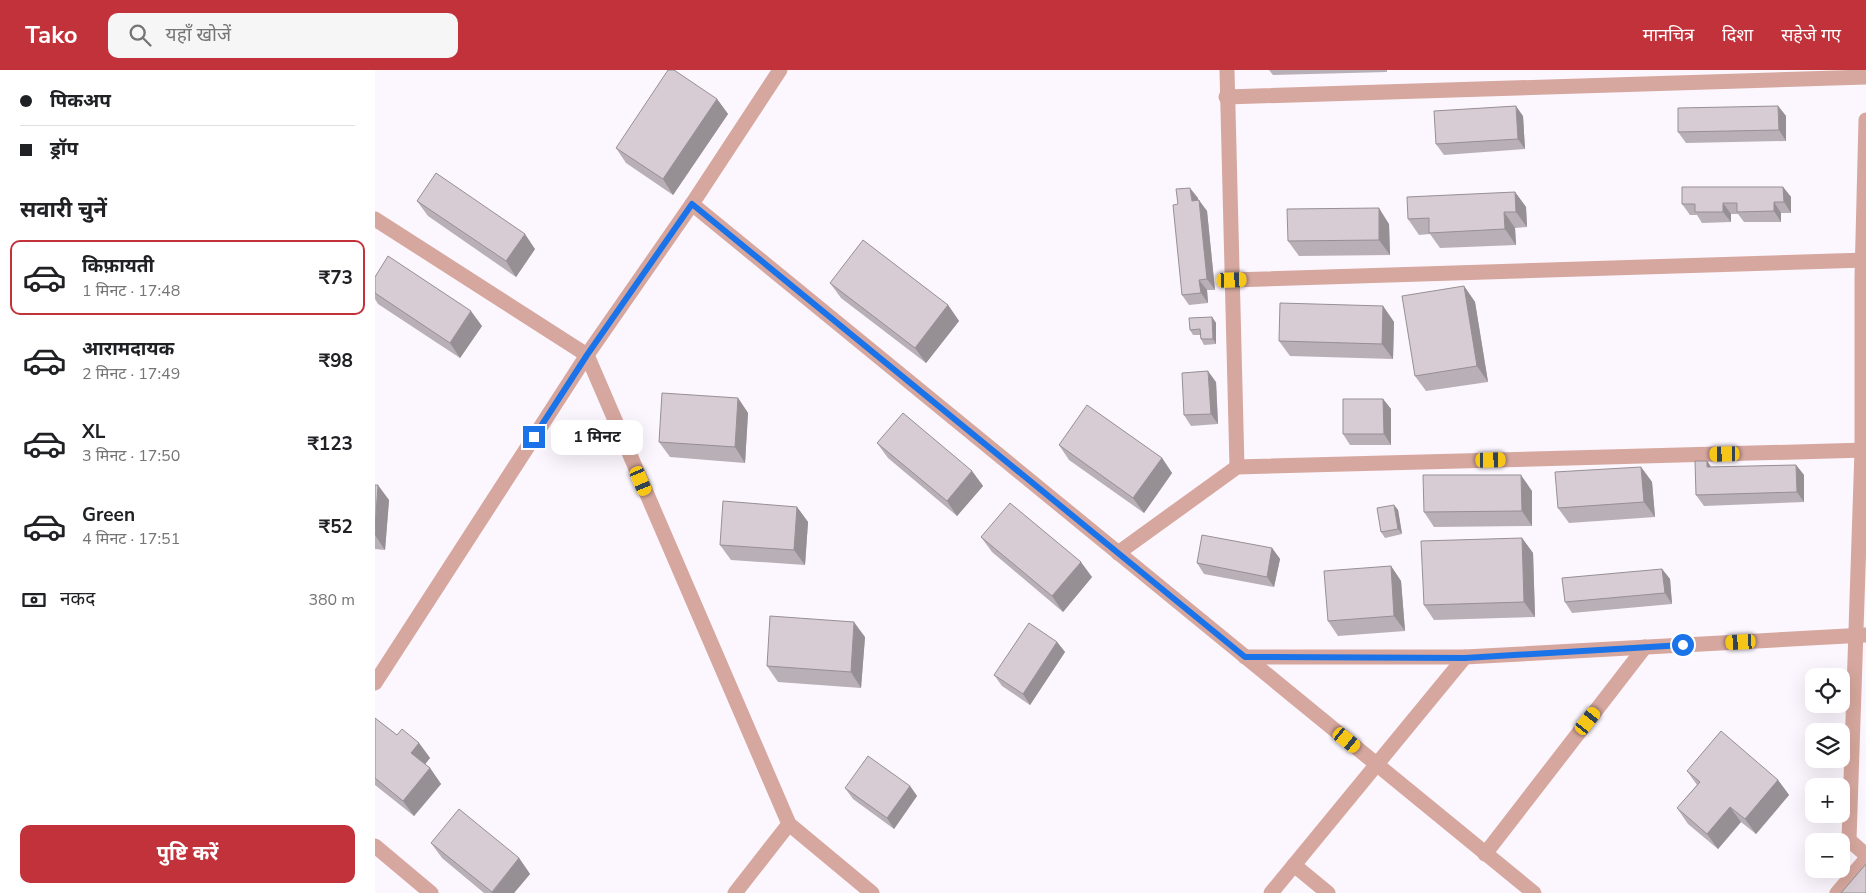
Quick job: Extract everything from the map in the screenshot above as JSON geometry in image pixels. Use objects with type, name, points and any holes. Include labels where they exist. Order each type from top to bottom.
[{"type":"street","points":[[375,683],[587,355],[692,204],[781,70]]},
{"type":"street","points":[[1227,70],[1226,98],[1237,467]]},
{"type":"street","points":[[1226,98],[1866,77]]},
{"type":"street","points":[[1866,120],[1861,635],[1849,840],[1866,855]]},
{"type":"street","points":[[692,204],[1534,893]]},
{"type":"street","points":[[375,219],[587,355],[789,824],[872,893]]},
{"type":"street","points":[[1232,280],[1865,260]]},
{"type":"street","points":[[1118,553],[1237,467],[1864,450]]},
{"type":"street","points":[[1245,657],[1465,658],[1861,635]]},
{"type":"street","points":[[1485,854],[1645,647]]},
{"type":"street","points":[[1271,893],[1465,658]]},
{"type":"street","points":[[735,893],[789,824]]},
{"type":"street","points":[[375,846],[431,893]]},
{"type":"street","points":[[1837,893],[1866,859]]},
{"type":"street","points":[[1294,865],[1329,893]]},
{"type":"building","points":[[668,70],[674,70],[717,99],[663,179],[616,148]]},
{"type":"building","points":[[1516,106],[1518,139],[1436,144],[1434,111]]},
{"type":"building","points":[[1778,106],[1779,130],[1678,132],[1678,108]]},
{"type":"building","points":[[436,173],[525,234],[506,261],[417,201]]},
{"type":"building","points":[[1682,187],[1783,187],[1784,202],[1774,202],[1774,211],[1737,212],[1737,203],[1723,203],[1723,212],[1695,212],[1695,204],[1682,204]]},
{"type":"building","points":[[1190,188],[1192,201],[1199,200],[1207,279],[1199,280],[1201,293],[1182,295],[1173,205],[1178,204],[1176,189]]},
{"type":"building","points":[[1515,192],[1516,212],[1504,212],[1505,229],[1429,233],[1429,218],[1408,219],[1407,197]]},
{"type":"building","points":[[1379,208],[1379,240],[1288,241],[1287,209]]},
{"type":"building","points":[[863,240],[948,305],[915,348],[830,283]]},
{"type":"building","points":[[388,256],[471,311],[450,343],[375,293],[375,277]]},
{"type":"building","points":[[1464,286],[1477,366],[1415,376],[1402,296]]},
{"type":"building","points":[[1280,303],[1383,306],[1382,344],[1279,341]]},
{"type":"building","points":[[1212,317],[1213,339],[1201,339],[1200,329],[1190,330],[1189,318]]},
{"type":"building","points":[[1208,371],[1211,414],[1184,415],[1182,373]]},
{"type":"building","points":[[662,393],[738,398],[735,447],[659,442]]},
{"type":"building","points":[[1343,399],[1383,399],[1384,434],[1343,434]]},
{"type":"building","points":[[1087,405],[1162,458],[1133,498],[1059,445]]},
{"type":"building","points":[[903,413],[972,471],[947,501],[877,443]]},
{"type":"building","points":[[1695,461],[1707,461],[1707,467],[1796,465],[1797,492],[1696,495]]},
{"type":"building","points":[[1641,467],[1644,502],[1558,508],[1555,472]]},
{"type":"building","points":[[1423,475],[1521,475],[1522,511],[1424,512]]},
{"type":"building","points":[[375,485],[378,485],[375,529]]},
{"type":"building","points":[[723,501],[797,507],[794,550],[720,545]]},
{"type":"building","points":[[1010,503],[1081,562],[1052,596],[981,537]]},
{"type":"building","points":[[1394,505],[1398,529],[1381,532],[1377,508]]},
{"type":"building","points":[[1202,535],[1272,548],[1267,577],[1197,563]]},
{"type":"building","points":[[1522,538],[1524,602],[1424,605],[1421,541]]},
{"type":"building","points":[[1391,566],[1394,616],[1328,621],[1324,571]]},
{"type":"building","points":[[1662,569],[1665,593],[1565,602],[1562,578]]},
{"type":"building","points":[[770,616],[854,622],[851,672],[767,666]]},
{"type":"building","points":[[1029,623],[1057,642],[1023,694],[994,675]]},
{"type":"building","points":[[375,718],[397,735],[402,729],[419,743],[411,753],[430,768],[403,801],[375,778]]},
{"type":"building","points":[[1721,731],[1778,780],[1745,819],[1730,807],[1707,834],[1677,808],[1700,782],[1687,771]]},
{"type":"building","points":[[868,756],[910,786],[887,818],[845,788]]},
{"type":"building","points":[[459,809],[519,858],[492,892],[431,843]]},
{"type":"building","points":[[1866,864],[1866,893],[1841,893]]},
{"type":"route","points":[[534,437],[587,355],[692,204],[1245,657],[1465,658],[1683,645]]}]
